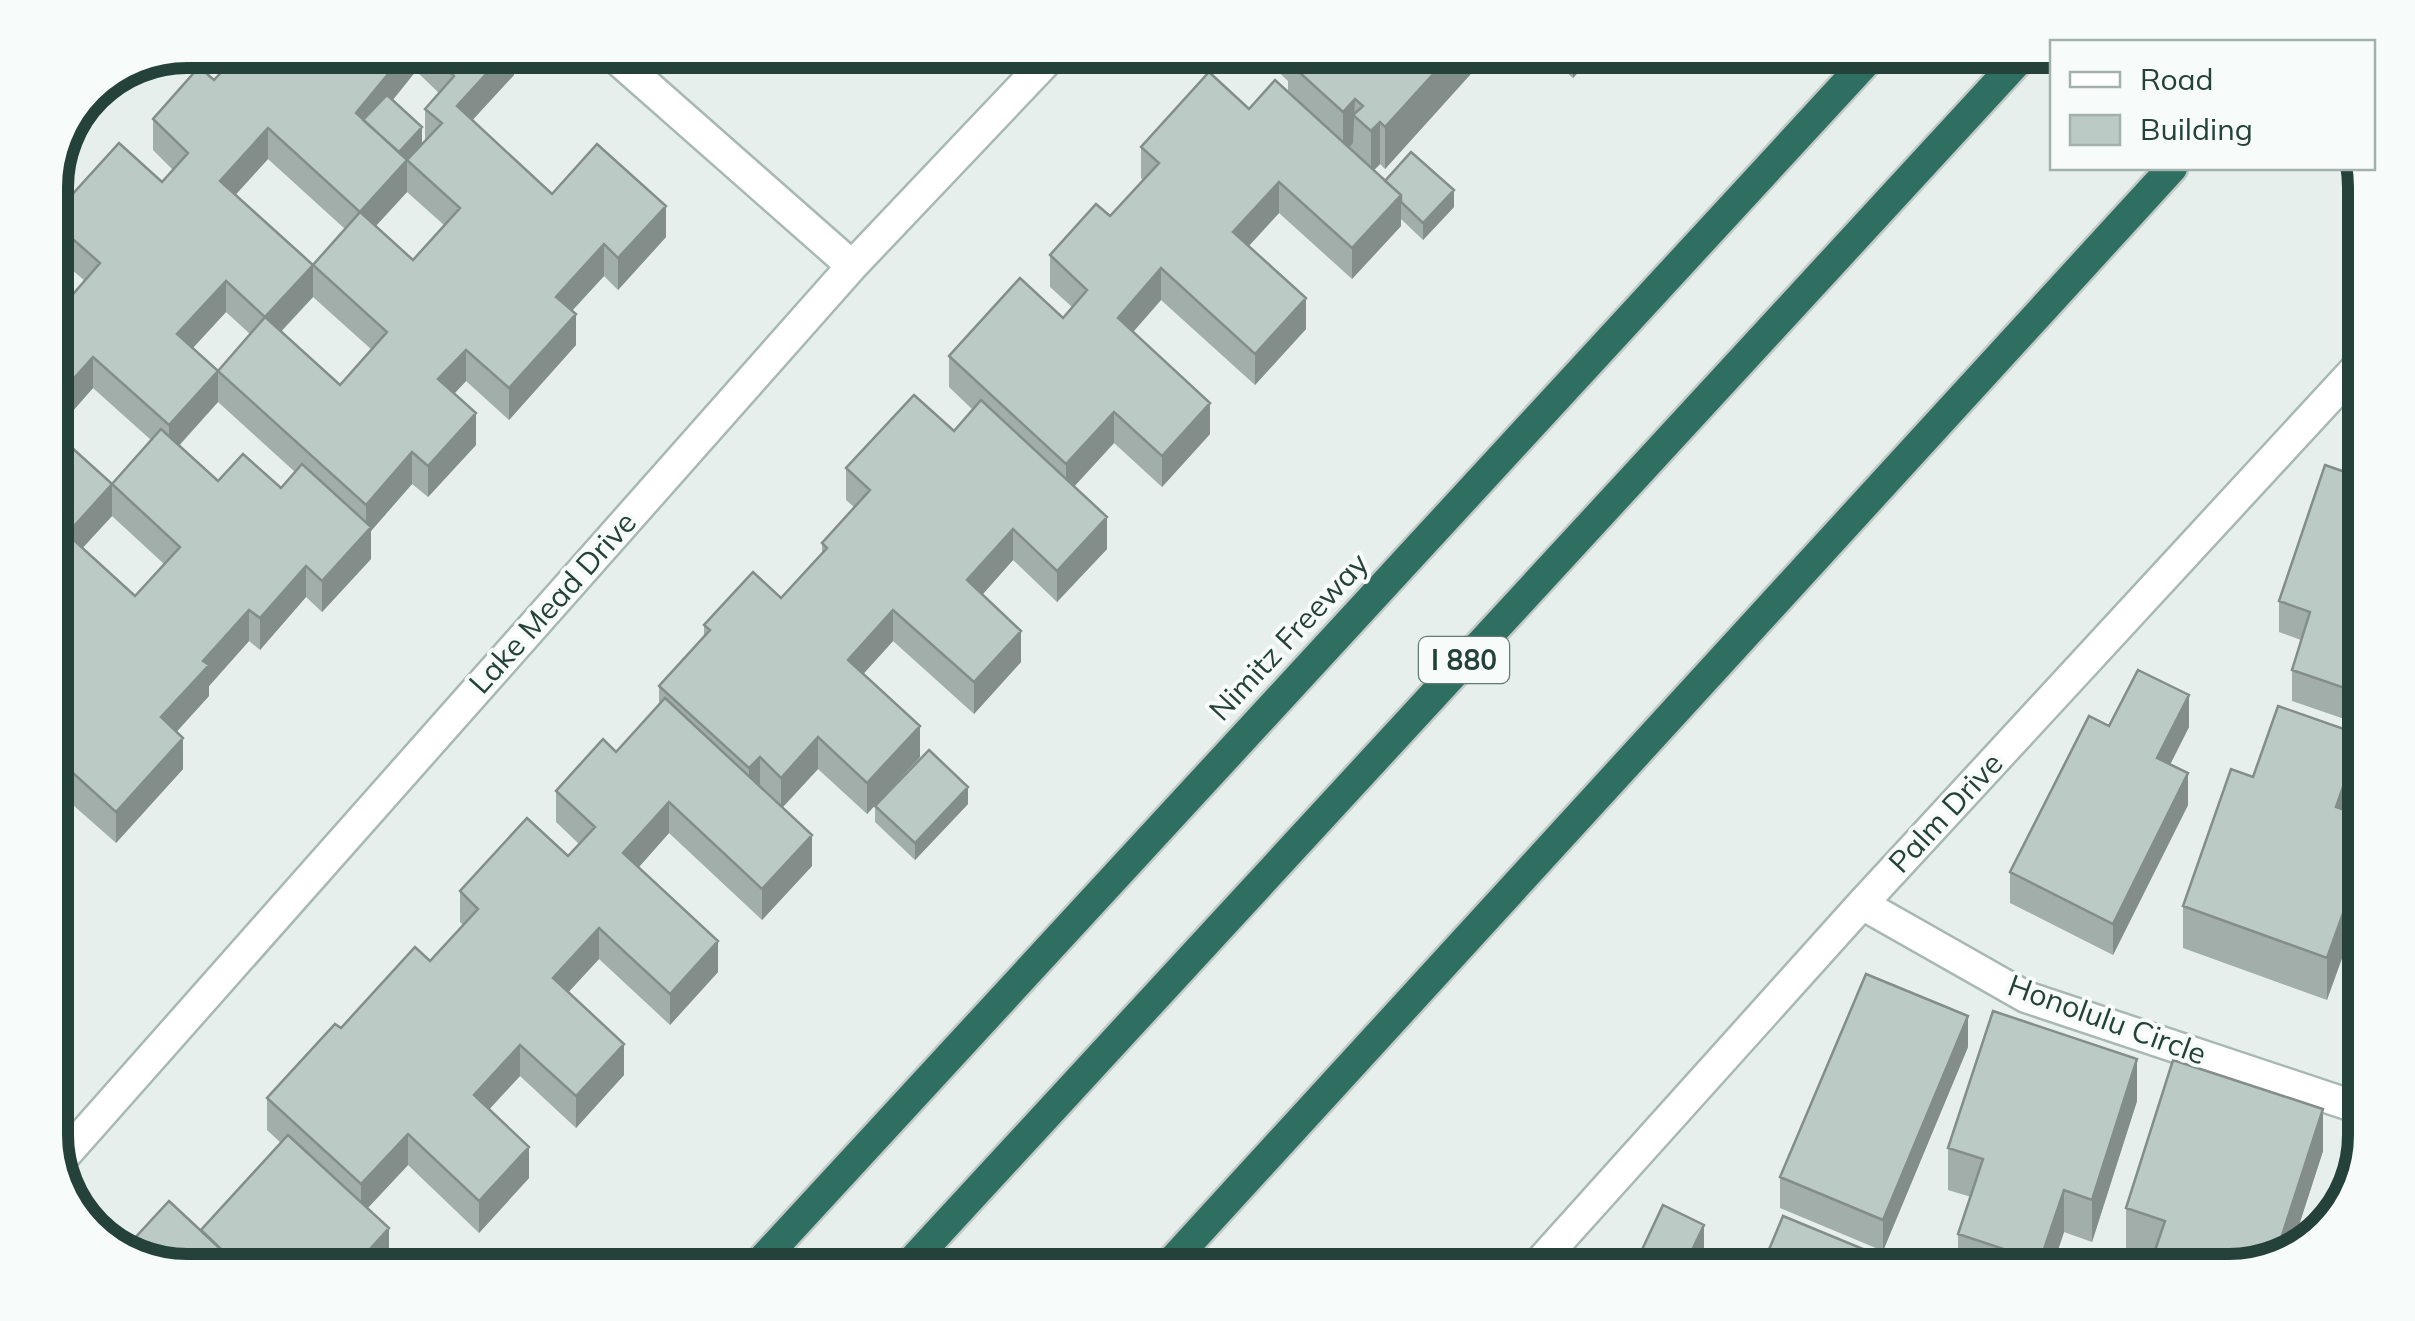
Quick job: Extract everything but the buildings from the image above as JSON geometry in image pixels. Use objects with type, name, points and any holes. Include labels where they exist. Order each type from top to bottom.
[{"type":"highway","name":"Nimitz Freeway","points":[[768,1254],[1860,68]]},
{"type":"highway","name":"I 880","points":[[919,1254],[2011,68]]},
{"type":"highway","points":[[1179,1254],[2170,170]]},
{"type":"street","points":[[627,68],[852,266]]},
{"type":"street","name":"Lake Mead Drive","points":[[69,1150],[852,266],[1040,68]]},
{"type":"street","name":"Palm Drive","points":[[1547,1254],[1862,904],[2347,397]]},
{"type":"street","name":"Honolulu Circle","points":[[1862,904],[2026,997],[2348,1104]]}]
